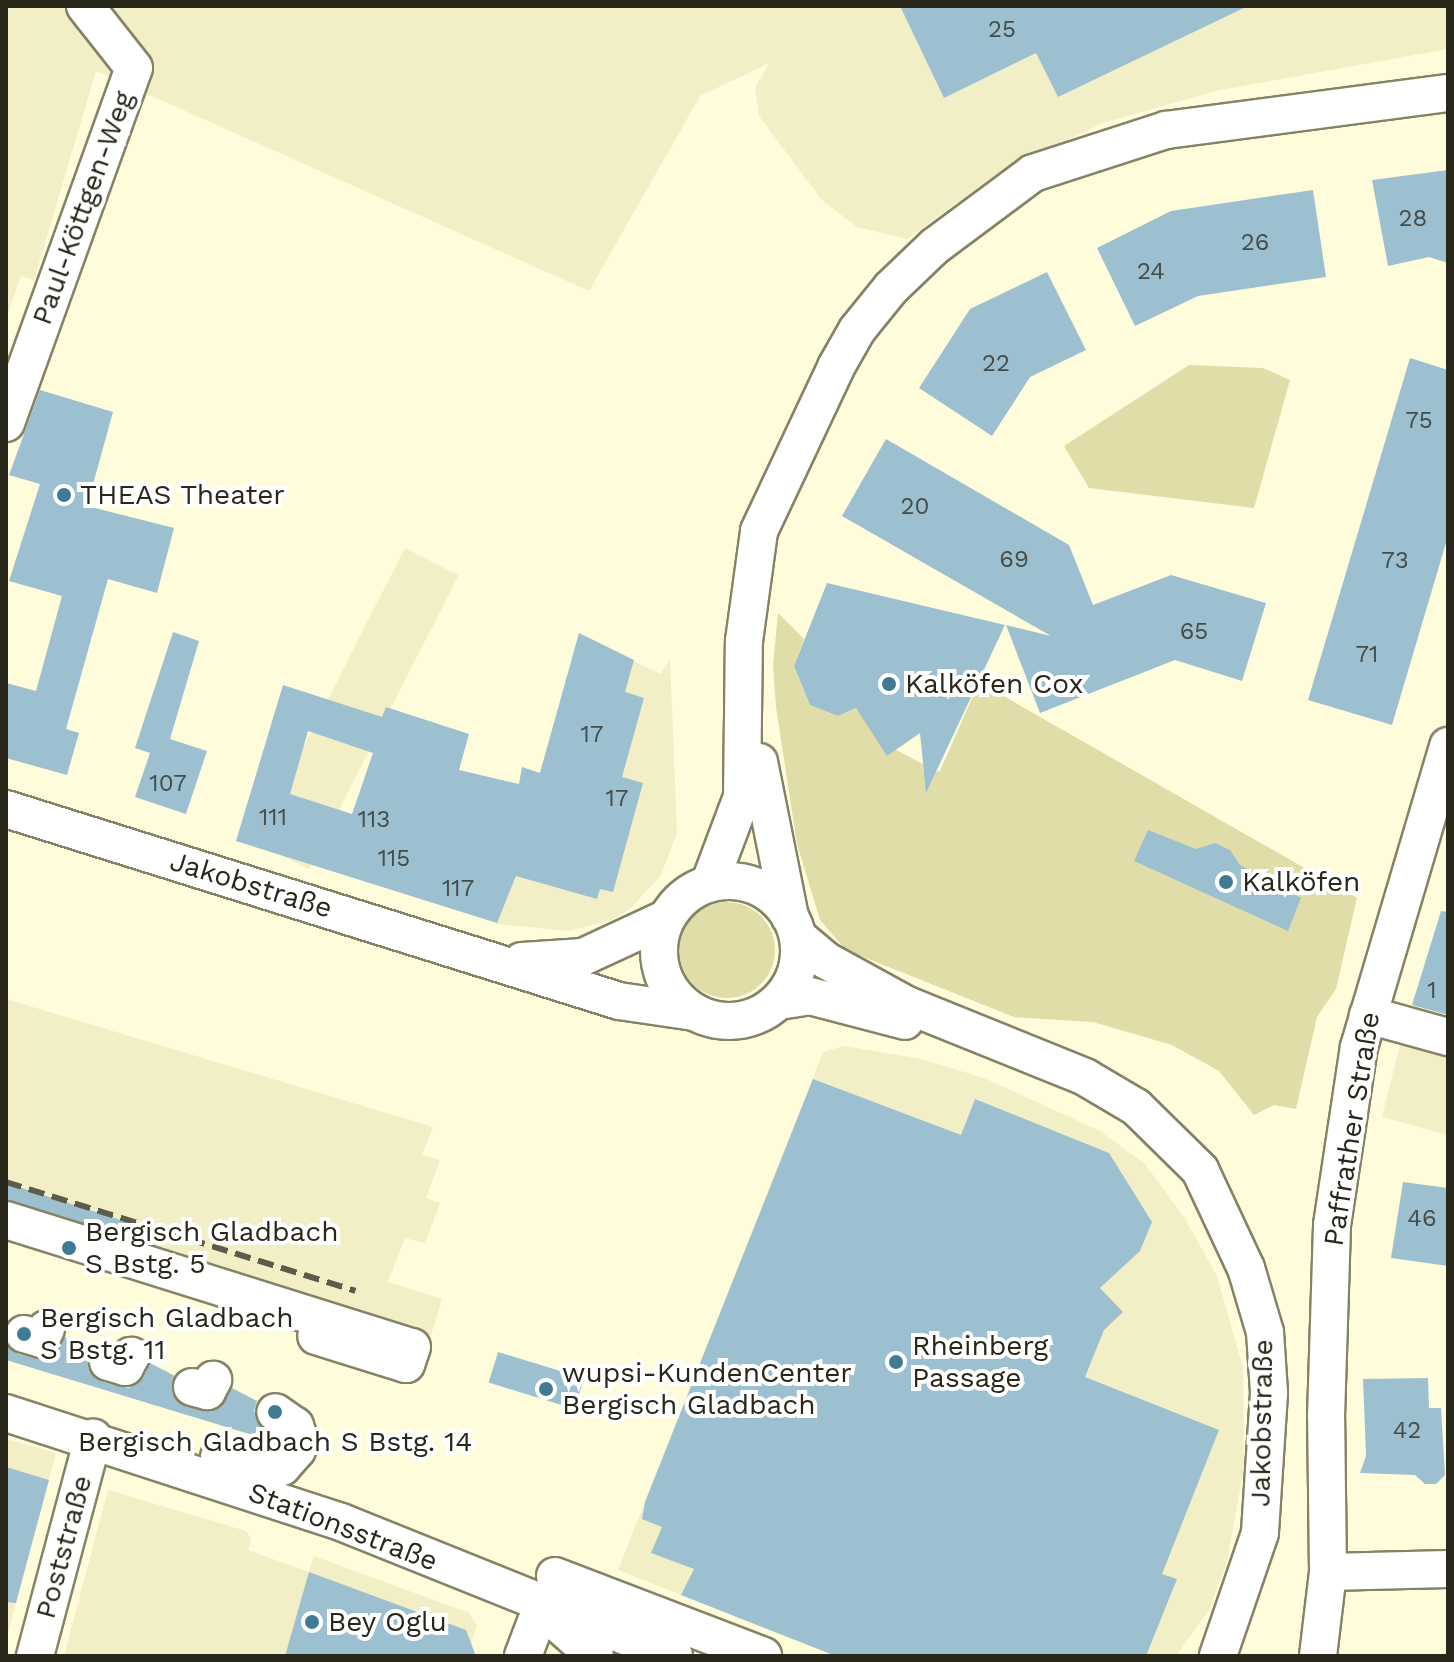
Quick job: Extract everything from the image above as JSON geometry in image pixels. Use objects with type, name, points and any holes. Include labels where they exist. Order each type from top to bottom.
[{"type":"street","name":"Paul-Köttgen-Weg","points":[[6,423],[134,68],[85,6]]},
{"type":"street","points":[[710,882],[740,816],[743,687],[759,531],[857,330],[935,246],[1033,173],[1166,130],[1448,93]]},
{"type":"street","points":[[743,687],[794,927],[797,971],[779,1001]]},
{"type":"street","name":"Paffrather Straße","points":[[1318,1656],[1328,1572],[1326,1417],[1332,1225],[1368,1015],[1448,746]]},
{"type":"street","name":"Jakobstraße","points":[[6,809],[497,959],[619,1001],[694,1012],[728,1021],[746,1019],[779,1001],[810,996],[981,1036]]},
{"type":"street","name":"Jakobstraße","points":[[497,959],[553,962],[583,957],[665,919],[677,903],[710,882],[748,883],[765,890],[825,960],[881,991],[981,1036],[1085,1077],[1136,1107],[1200,1170],[1232,1231],[1265,1332],[1267,1474],[1260,1533],[1218,1656]]},
{"type":"street","points":[[665,919],[659,940],[665,982],[694,1012]]},
{"type":"street","points":[[1368,1015],[1448,1037]]},
{"type":"street","points":[[6,1220],[412,1347],[406,1364],[316,1336]]},
{"type":"street","points":[[212,1309],[214,1304],[259,1318]]},
{"type":"street","points":[[6,1392],[259,1469],[282,1467],[297,1450],[295,1426],[275,1412]]},
{"type":"street","name":"Stationsstraße","points":[[6,1413],[93,1438],[548,1591],[674,1656]]},
{"type":"street","name":"Poststraße","points":[[35,1656],[93,1438]]},
{"type":"street","points":[[1328,1572],[1448,1569]]},
{"type":"street","points":[[523,1656],[548,1591]]},
{"type":"street","points":[[548,1591],[595,1656]]},
{"type":"street","points":[[548,1591],[763,1656]]},
{"type":"shaded area","points":[[6,6],[1448,6],[1448,49],[1220,90],[1103,123],[996,174],[907,239],[857,227],[822,200],[759,116],[755,88],[769,63],[700,96],[589,291],[96,71],[34,280],[21,276],[6,318]]},
{"type":"shaded area","points":[[1189,365],[1263,368],[1290,380],[1254,508],[1089,488],[1064,446]]},
{"type":"shaded area","points":[[405,548],[458,575],[309,869],[255,842]]},
{"type":"shaded area","points":[[778,613],[804,639],[794,666],[810,705],[838,716],[871,702],[896,750],[923,764],[924,774],[940,771],[979,682],[1357,898],[1336,989],[1317,1017],[1296,1109],[1274,1105],[1254,1115],[1219,1071],[1172,1045],[1093,1022],[1014,1017],[846,950],[820,920],[797,844],[776,707],[773,666]]},
{"type":"shaded area","points":[[579,634],[660,674],[670,660],[677,833],[661,875],[631,908],[612,920],[569,931],[497,924]]},
{"type":"shaded area","points":[[727,902],[746,905],[761,916],[772,931],[775,950],[772,969],[761,984],[746,995],[727,998],[708,995],[693,984],[682,969],[679,950],[682,931],[693,916],[708,905]]},
{"type":"shaded area","points":[[6,999],[433,1127],[422,1155],[440,1160],[426,1198],[440,1203],[425,1243],[405,1238],[388,1282],[442,1299],[427,1348],[6,1217]]},
{"type":"shaded area","points":[[1402,1037],[1448,1049],[1448,1135],[1382,1117]]},
{"type":"shaded area","name":"Rheinberg Passage","points":[[844,1046],[921,1059],[984,1078],[1100,1131],[1145,1164],[1184,1217],[1217,1276],[1243,1368],[1244,1467],[1227,1562],[1209,1610],[1176,1656],[835,1656],[618,1570],[823,1052]]},
{"type":"shaded area","points":[[6,1439],[56,1453],[6,1640]]},
{"type":"shaded area","points":[[108,1490],[246,1531],[251,1538],[248,1550],[309,1572],[314,1556],[469,1613],[477,1626],[466,1656],[64,1656]]},
{"type":"building","points":[[900,6],[1248,6],[1058,97],[1036,53],[944,98]]},
{"type":"building","points":[[1448,170],[1448,263],[1429,257],[1388,266],[1372,180]]},
{"type":"building","points":[[1313,190],[1326,277],[1198,296],[1135,326],[1097,248],[1171,211]]},
{"type":"building","points":[[1047,272],[1086,350],[1030,377],[992,436],[919,388],[970,309]]},
{"type":"building","points":[[1410,358],[1448,370],[1448,536],[1392,725],[1308,700]]},
{"type":"building","points":[[40,390],[113,412],[87,506],[174,528],[157,593],[108,579],[66,729],[79,733],[67,775],[6,758],[6,683],[36,691],[62,596],[9,581],[40,484],[9,475]]},
{"type":"building","points":[[886,439],[1069,545],[1093,605],[1171,575],[1266,603],[1242,681],[1175,660],[1040,713],[1006,625],[1051,636],[842,516]]},
{"type":"building","name":"Kalköfen Cox","points":[[827,583],[1005,625],[926,793],[920,733],[887,756],[856,708],[838,716],[810,705],[794,666]]},
{"type":"building","points":[[173,632],[199,641],[170,739],[207,751],[186,814],[135,797],[150,753],[135,748]]},
{"type":"building","points":[[579,633],[634,660],[625,692],[644,698],[622,777],[643,783],[613,892],[600,889],[597,899],[516,876],[497,923],[236,841],[283,685],[382,717],[386,707],[469,734],[459,770],[519,784],[522,767],[540,773]],"holes":[[[308,731],[373,753],[352,814],[290,794]]]},
{"type":"building","name":"Kalköfen","points":[[1148,830],[1196,849],[1215,843],[1230,850],[1240,865],[1301,898],[1288,931],[1134,861]]},
{"type":"building","points":[[1441,911],[1448,912],[1448,1015],[1412,1005]]},
{"type":"building","name":"Rheinberg Passage","points":[[813,1079],[961,1135],[975,1099],[1109,1153],[1152,1222],[1140,1251],[1100,1288],[1123,1312],[1104,1330],[1085,1377],[1219,1430],[1162,1574],[1177,1579],[1146,1656],[836,1656],[681,1595],[694,1569],[651,1553],[662,1527],[642,1519],[645,1502]]},
{"type":"building","points":[[1403,1182],[1448,1188],[1448,1266],[1391,1258]]},
{"type":"building","points":[[6,1183],[161,1233],[157,1245],[6,1200]]},
{"type":"building","points":[[65,1337],[91,1351],[88,1368],[102,1382],[129,1388],[143,1378],[150,1363],[175,1376],[172,1392],[178,1402],[202,1411],[220,1408],[232,1388],[257,1401],[254,1411],[266,1431],[263,1438],[6,1360],[6,1344],[18,1354],[44,1360],[54,1355]]},
{"type":"building","points":[[498,1352],[584,1378],[575,1409],[489,1383]]},
{"type":"building","points":[[1428,1378],[1429,1408],[1441,1408],[1445,1475],[1436,1484],[1425,1484],[1415,1475],[1360,1473],[1366,1456],[1363,1379]]},
{"type":"building","points":[[6,1467],[49,1480],[16,1603],[6,1602]]},
{"type":"building","points":[[309,1572],[466,1630],[476,1656],[285,1656]]},
{"type":"railway","points":[[6,1182],[355,1291]]},
{"type":"place","name":"THEAS Theater","points":[[64,495]]},
{"type":"place","name":"Kalköfen Cox","points":[[889,684]]},
{"type":"place","name":"Kalköfen","points":[[1226,882]]},
{"type":"place","name":"Bergisch Gladbach S Bstg. 5","points":[[69,1248]]},
{"type":"place","name":"Bergisch Gladbach S Bstg. 11","points":[[24,1334]]},
{"type":"place","name":"Rheinberg Passage","points":[[896,1362]]},
{"type":"place","name":"wupsi-KundenCenter Bergisch Gladbach","points":[[546,1389]]},
{"type":"place","name":"Bergisch Gladbach S Bstg. 14","points":[[275,1412]]},
{"type":"place","name":"Bey Oglu","points":[[312,1622]]}]
